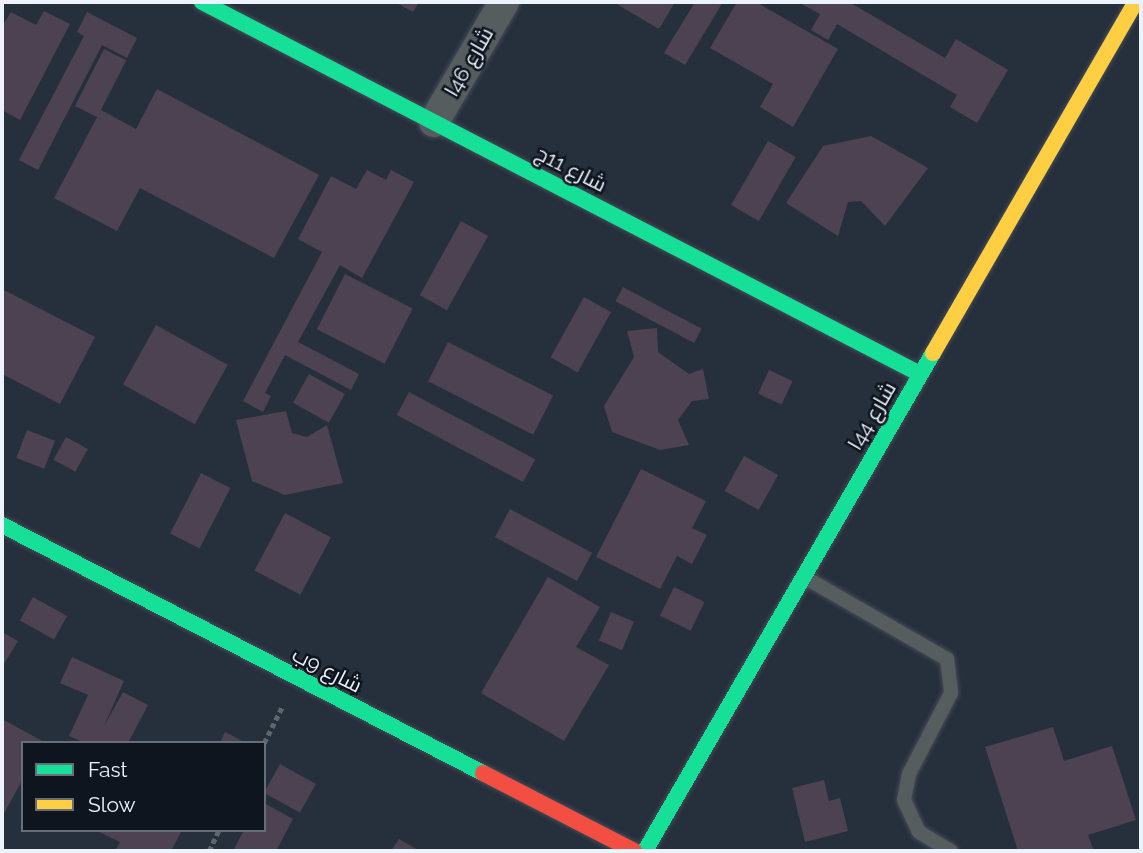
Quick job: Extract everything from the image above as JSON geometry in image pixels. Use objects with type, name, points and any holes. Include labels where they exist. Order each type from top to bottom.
[{"type":"street","name":"شارع 11ج","points":[[202,2],[920,374]]},
{"type":"street","name":"شارع 46ا","points":[[434,122],[504,2]]},
{"type":"street","name":"شارع 44ا","points":[[645,851],[1136,2]]},
{"type":"street","name":"شارع 9ب","points":[[2,525],[634,851]]},
{"type":"lane","points":[[803,576],[947,659],[951,693],[909,774],[904,800],[919,832],[951,851]]},
{"type":"path","points":[[209,851],[218,832]]},
{"type":"building","points":[[395,2],[419,2],[413,12]]},
{"type":"building","points":[[613,2],[675,2],[659,29]]},
{"type":"building","points":[[695,2],[723,2],[685,65],[664,53]]},
{"type":"building","points":[[737,2],[756,2],[838,49],[793,127],[760,107],[773,84],[710,48]]},
{"type":"building","points":[[798,2],[849,2],[945,58],[956,39],[1008,70],[977,123],[950,107],[957,95],[837,24],[828,40],[811,30],[820,14]]},
{"type":"building","points":[[44,11],[70,24],[20,120],[2,110],[2,26],[11,12],[36,25]]},
{"type":"building","points":[[87,12],[137,38],[127,58],[102,45],[38,170],[19,160],[84,36],[77,32]]},
{"type":"building","points":[[104,49],[126,60],[97,117],[75,106]]},
{"type":"building","points":[[157,89],[319,175],[274,258],[140,188],[117,231],[54,198],[101,110],[136,129]]},
{"type":"building","points":[[871,136],[928,168],[885,226],[861,201],[848,202],[838,236],[786,203],[823,146]]},
{"type":"building","points":[[768,141],[796,157],[759,221],[731,205]]},
{"type":"building","points":[[367,170],[386,180],[391,170],[414,182],[362,278],[340,265],[298,342],[359,374],[351,390],[285,355],[265,393],[271,396],[263,412],[243,401],[322,252],[298,239],[331,176],[356,189]]},
{"type":"building","points":[[461,221],[488,236],[447,310],[420,295]]},
{"type":"building","points":[[345,274],[413,309],[385,364],[317,329]]},
{"type":"building","points":[[623,287],[702,329],[694,343],[615,301]]},
{"type":"building","points":[[2,289],[95,337],[60,404],[2,374]]},
{"type":"building","points":[[584,297],[611,312],[578,372],[551,357]]},
{"type":"building","points":[[156,325],[228,365],[195,424],[123,384]]},
{"type":"building","points":[[657,328],[658,352],[689,374],[703,369],[709,399],[692,401],[678,420],[689,445],[660,450],[612,432],[604,406],[634,357],[627,331]]},
{"type":"building","points":[[448,342],[553,396],[533,435],[428,381]]},
{"type":"building","points":[[769,370],[793,381],[782,405],[758,394]]},
{"type":"building","points":[[309,374],[345,394],[329,423],[293,403]]},
{"type":"building","points":[[409,392],[535,459],[523,482],[397,415]]},
{"type":"building","points":[[286,411],[292,433],[307,437],[327,425],[343,483],[285,495],[252,481],[236,420]]},
{"type":"building","points":[[27,430],[55,441],[44,469],[16,458]]},
{"type":"building","points":[[66,437],[88,449],[75,472],[53,460]]},
{"type":"building","points":[[744,456],[778,475],[759,510],[725,491]]},
{"type":"building","points":[[641,469],[706,501],[692,528],[707,535],[692,564],[677,556],[660,589],[596,557]]},
{"type":"building","points":[[201,473],[230,488],[200,549],[170,534]]},
{"type":"building","points":[[510,509],[592,553],[577,581],[495,537]]},
{"type":"building","points":[[285,513],[331,537],[300,595],[254,570]]},
{"type":"building","points":[[548,577],[600,607],[576,647],[609,665],[564,741],[481,693]]},
{"type":"building","points":[[674,587],[705,602],[691,631],[660,616]]},
{"type":"building","points":[[33,597],[67,616],[54,640],[20,621]]},
{"type":"building","points":[[611,612],[634,622],[622,650],[599,641]]},
{"type":"building","points":[[2,632],[18,641],[4,664],[2,663]]},
{"type":"building","points":[[72,657],[124,681],[104,726],[123,692],[148,705],[129,741],[80,741],[69,736],[88,695],[60,683]]},
{"type":"building","points":[[2,719],[42,741],[21,741],[21,783],[2,817]]},
{"type":"building","points":[[1053,727],[1064,761],[1112,746],[1136,820],[1088,835],[1094,851],[1018,851],[985,747]]},
{"type":"building","points":[[225,732],[242,741],[221,741]]},
{"type":"building","points":[[280,764],[316,784],[300,813],[266,794]]},
{"type":"building","points":[[824,780],[829,801],[840,798],[848,831],[805,842],[792,788]]},
{"type":"building","points":[[266,804],[293,819],[276,851],[233,851],[243,832],[266,832]]},
{"type":"building","points":[[99,832],[181,832],[171,851],[115,851],[120,842]]},
{"type":"building","points":[[399,839],[420,851],[391,851]]},
{"type":"traffic: fast","points":[[202,2],[920,374]]},
{"type":"traffic: fast","points":[[645,851],[933,353]]},
{"type":"traffic: fast","points":[[2,525],[483,773]]},
{"type":"traffic: slow","points":[[933,353],[1136,2]]},
{"type":"traffic: jam","points":[[483,773],[634,851]]}]
